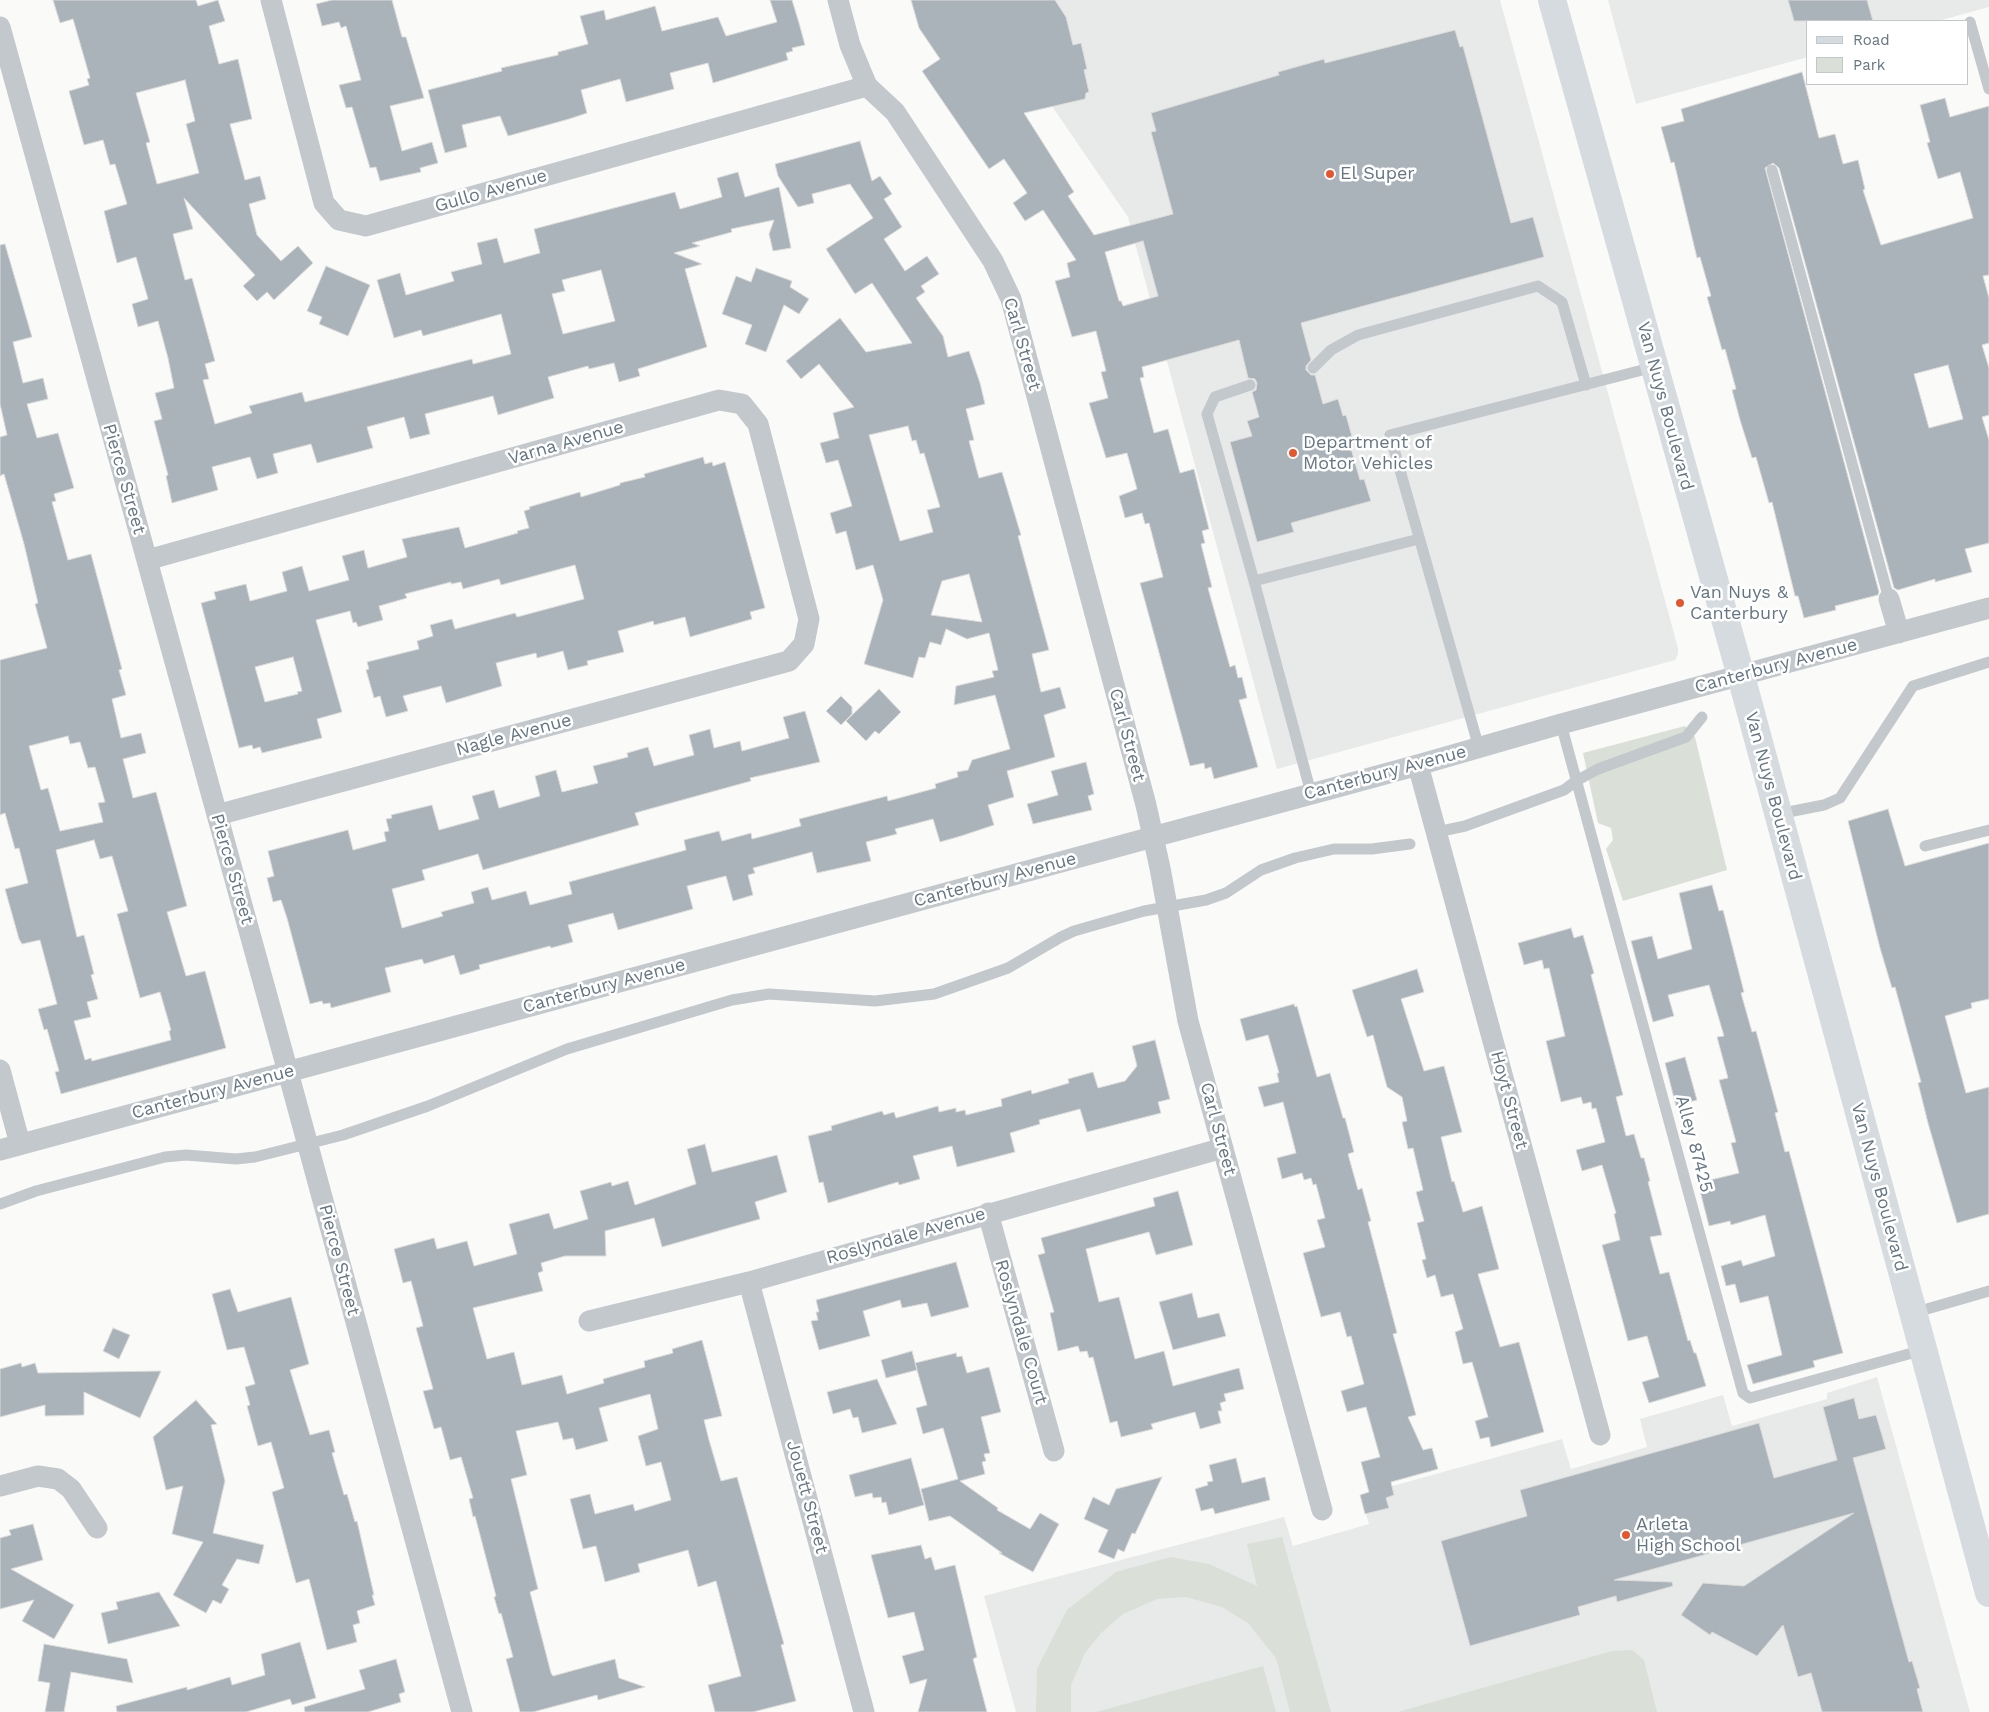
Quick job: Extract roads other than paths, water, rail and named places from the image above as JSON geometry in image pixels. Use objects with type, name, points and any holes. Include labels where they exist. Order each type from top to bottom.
[{"type":"main road","name":"Van Nuys Boulevard","points":[[1552,0],[1741,676],[1989,1593]]},
{"type":"street","name":"Gullo Avenue","points":[[271,0],[324,203],[339,220],[366,226],[867,86]]},
{"type":"street","name":"Carl Street","points":[[838,0],[850,45],[867,86],[895,112],[993,262],[1011,299],[1153,837],[1188,1021],[1322,1510]]},
{"type":"street","name":"Pierce Street","points":[[0,27],[462,1712]]},
{"type":"street","name":"Varna Avenue","points":[[147,560],[719,400],[742,404],[758,424],[809,619],[804,644]]},
{"type":"street","points":[[1888,599],[1899,633]]},
{"type":"street","name":"Canterbury Avenue","points":[[10,1147],[1311,793],[1418,766],[1561,724],[1989,608]]},
{"type":"street","name":"Nagle Avenue","points":[[217,815],[789,661],[804,644]]},
{"type":"street","name":"Hoyt Street","points":[[1418,766],[1600,1435]]},
{"type":"street","points":[[0,1070],[10,1147]]},
{"type":"street","name":"Roslyndale Avenue","points":[[589,1321],[749,1282],[1223,1148]]},
{"type":"street","name":"Roslyndale Court","points":[[988,1213],[1054,1451]]},
{"type":"street","name":"Jouett Street","points":[[749,1282],[864,1712]]},
{"type":"street","points":[[0,1486],[38,1476],[58,1479],[71,1488],[97,1528]]},
{"type":"lane","points":[[1970,22],[1989,89]]},
{"type":"lane","points":[[1772,170],[1888,599]]},
{"type":"lane","points":[[1313,368],[1331,350],[1358,335],[1538,286],[1562,302],[1586,385]]},
{"type":"lane","points":[[1479,748],[1390,435],[1654,367]]},
{"type":"lane","points":[[1250,385],[1215,397],[1206,414],[1254,581],[1311,793]]},
{"type":"lane","points":[[1254,581],[1419,539]]},
{"type":"lane","points":[[1777,814],[1824,805],[1840,798],[1913,686],[1989,662]]},
{"type":"lane","points":[[1436,832],[1465,826],[1564,790],[1598,769],[1686,737],[1702,717]]},
{"type":"lane","name":"Alley 87425","points":[[1561,724],[1743,1393],[1750,1398],[1923,1350]]},
{"type":"lane","points":[[1925,846],[1989,830]]},
{"type":"lane","points":[[0,1204],[36,1191],[164,1157],[186,1155],[236,1159],[255,1157],[343,1135],[428,1106],[567,1049],[732,1000],[770,994],[876,1001],[934,994],[1008,968],[1061,937],[1074,932],[1144,911],[1206,900],[1226,893],[1261,870],[1294,858],[1334,849],[1372,849],[1410,844]]},
{"type":"lane","points":[[1913,1313],[1989,1291]]},
{"type":"place","name":"El Super","points":[[1330,174]]},
{"type":"place","name":"Department of Motor Vehicles","points":[[1293,453]]},
{"type":"place","name":"Van Nuys & Canterbury","points":[[1680,603]]},
{"type":"place","name":"Arleta High School","points":[[1626,1535]]}]
